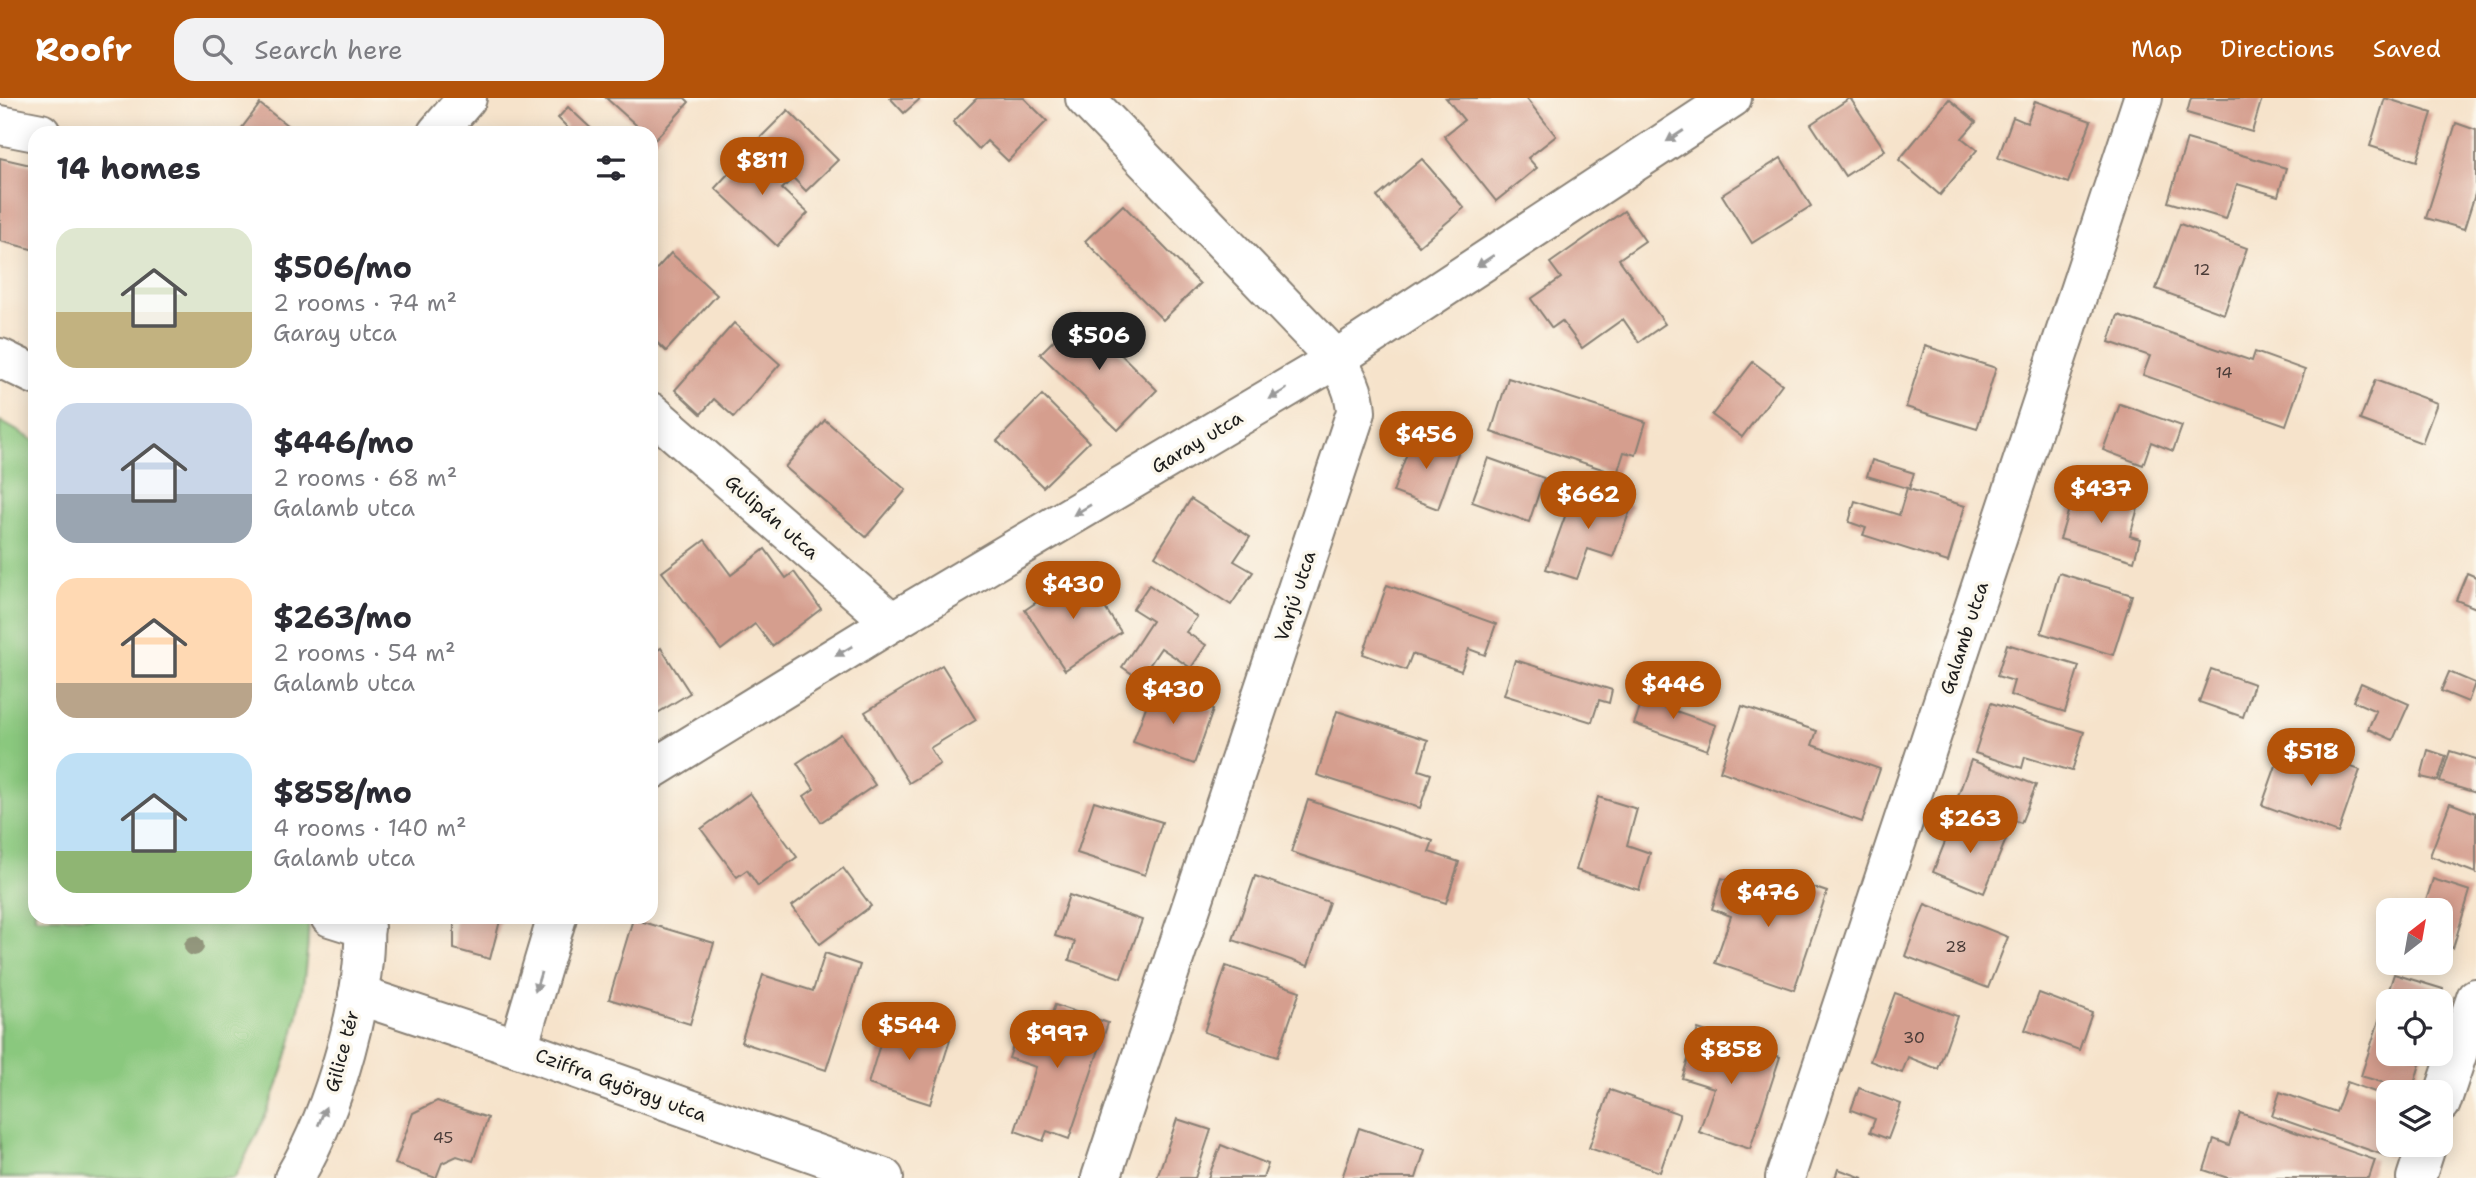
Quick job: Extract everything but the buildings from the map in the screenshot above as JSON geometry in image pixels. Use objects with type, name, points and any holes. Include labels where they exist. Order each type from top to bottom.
[{"type":"street","points":[[443,126],[467,98]]},
{"type":"street","name":"Varjú utca","points":[[1086,98],[1336,359],[1350,382],[1356,412],[1101,1178]]},
{"type":"street","name":"Garay utca","points":[[658,766],[892,622],[1336,359],[1732,98]]},
{"type":"street","name":"Galamb utca","points":[[1785,1178],[2143,98]]},
{"type":"street","points":[[0,125],[28,130]]},
{"type":"street","name":"Gulipán utca","points":[[658,418],[892,622]]},
{"type":"street","name":"Gilice tér","points":[[294,1178],[304,1162],[337,1080],[358,995],[353,924]]},
{"type":"street","points":[[518,1048],[556,924]]},
{"type":"street","name":"Cziffra György utca","points":[[358,995],[518,1048],[834,1170],[884,1178]]},
{"type":"street","points":[[2449,1080],[2476,998]]},
{"type":"street","points":[[2416,1178],[2423,1157]]},
{"type":"green space","points":[[0,421],[28,437],[28,924],[309,924],[304,975],[294,1032],[266,1114],[234,1178],[0,1178]]}]
